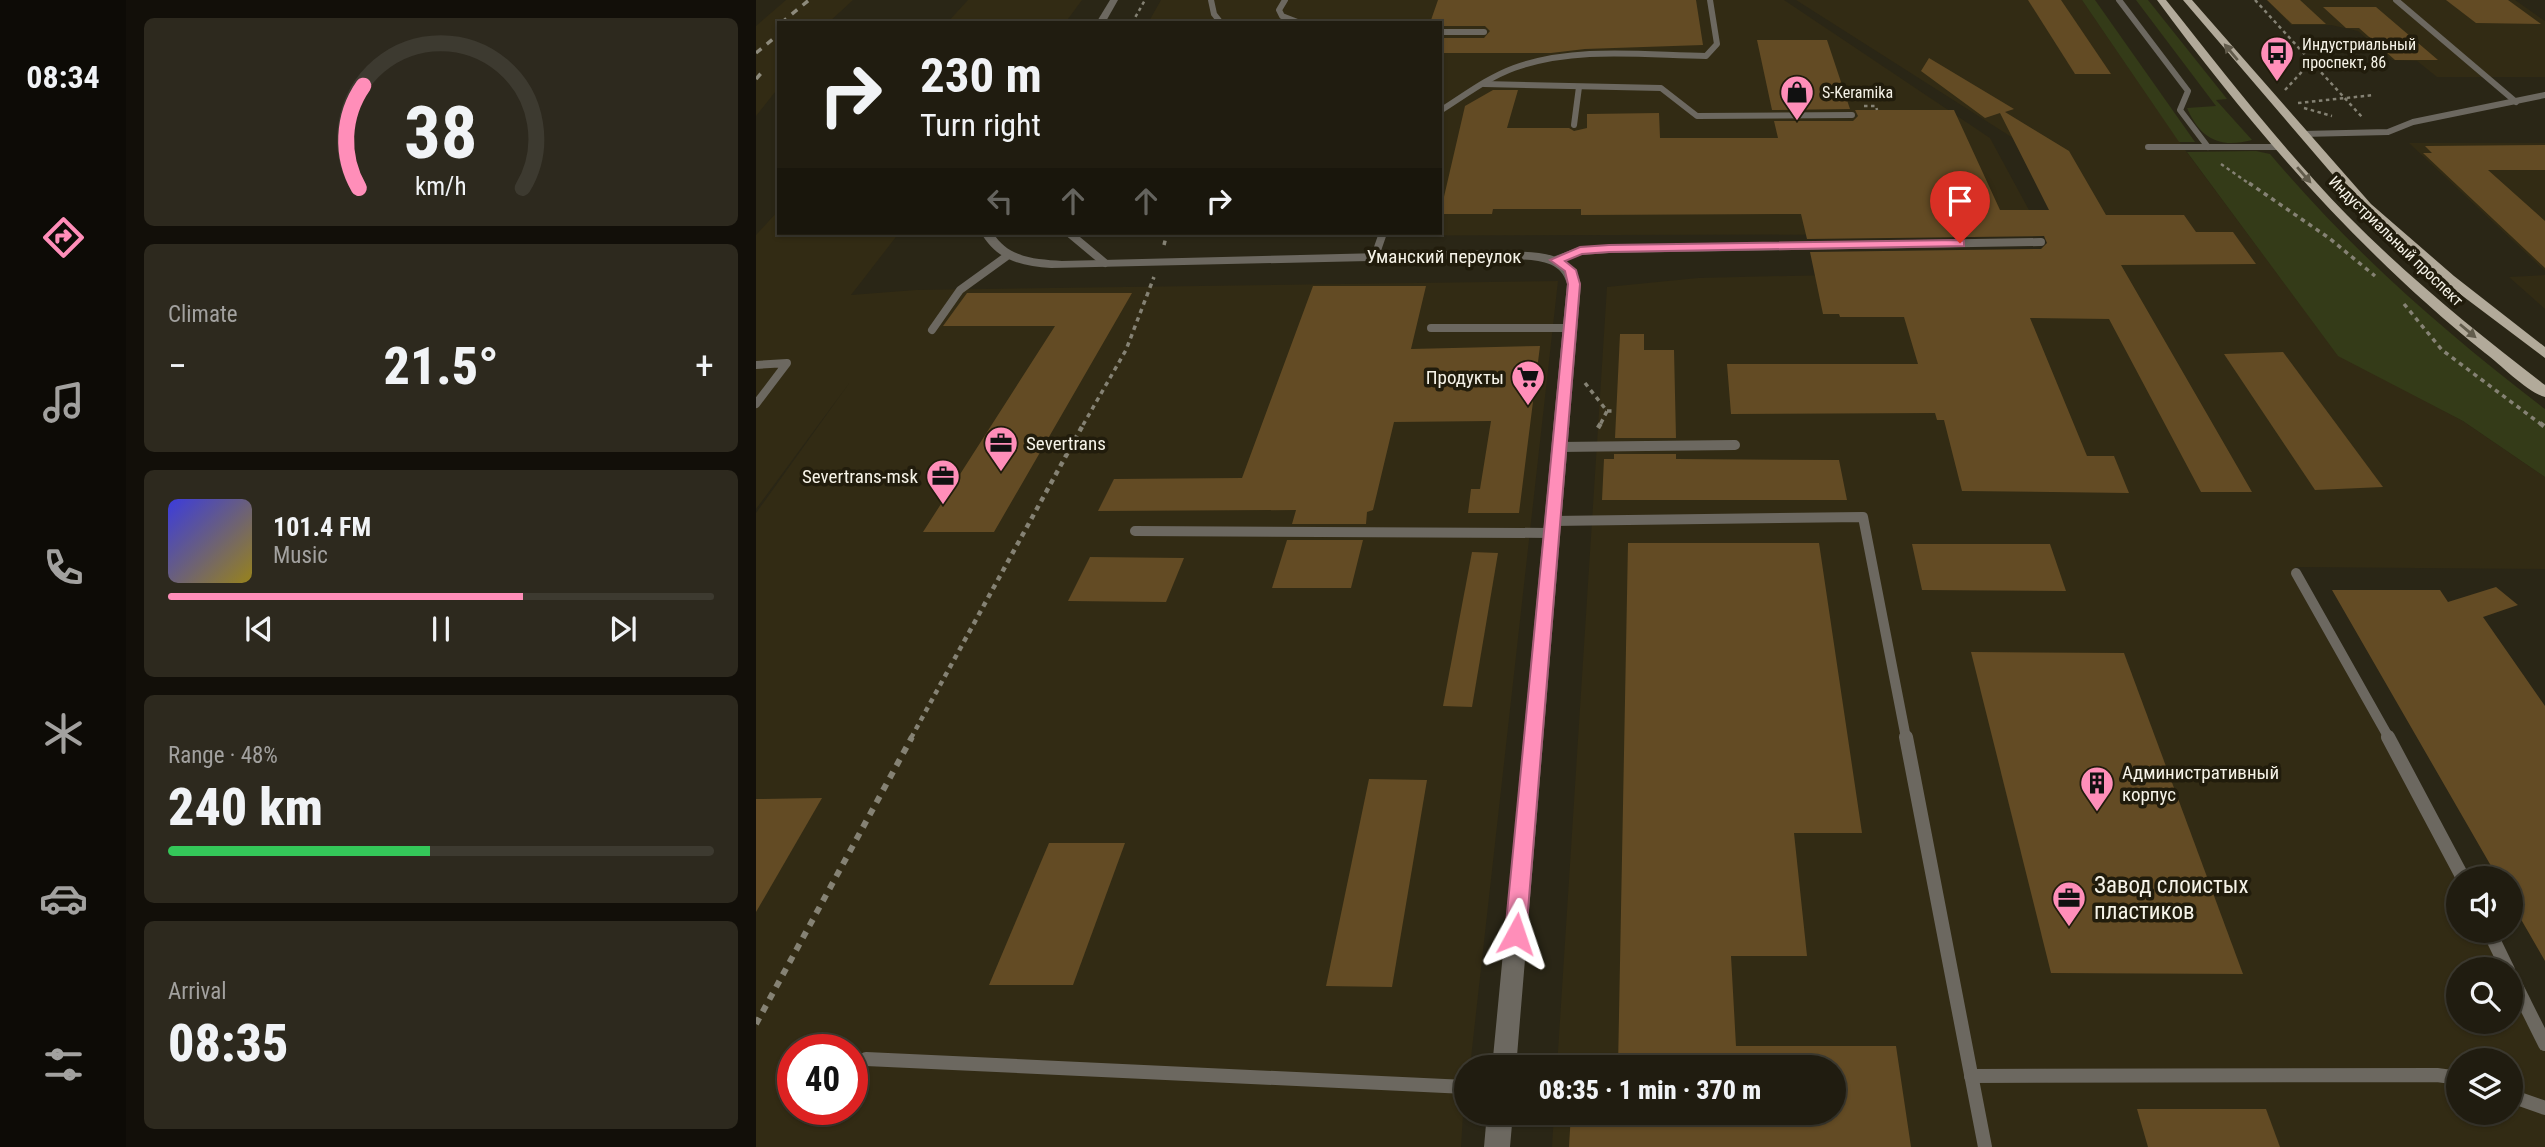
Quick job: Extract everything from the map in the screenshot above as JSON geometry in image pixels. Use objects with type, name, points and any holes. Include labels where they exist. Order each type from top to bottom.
[{"type":"main road","name":"Индустриальный проспект","points":[[2161,0],[2317,190],[2399,272],[2545,392]]},
{"type":"main road","name":"Индустриальный проспект","points":[[2187,0],[2367,207],[2410,246],[2545,354]]},
{"type":"street","points":[[1101,21],[1114,0]]},
{"type":"street","points":[[989,235],[993,246],[1007,256]]},
{"type":"street","name":"Уманский переулок","points":[[1007,256],[1031,263],[1502,254],[1556,260]]},
{"type":"street","points":[[1505,1055],[1574,284],[1570,270],[1556,260]]},
{"type":"street","points":[[1497,1147],[1499,1125]]},
{"type":"lane","points":[[1211,0],[1214,14],[1219,21]]},
{"type":"lane","points":[[1285,0],[1279,10],[1282,16],[1295,21]]},
{"type":"lane","points":[[1442,110],[1514,68],[1544,60],[1590,56],[1706,56],[1717,44],[1710,0]]},
{"type":"lane","points":[[2119,0],[2188,91],[2180,110],[2208,147]]},
{"type":"lane","points":[[2396,0],[2516,102]]},
{"type":"lane","points":[[1442,32],[1484,32]]},
{"type":"lane","points":[[1484,84],[1661,88],[1697,116],[1852,115]]},
{"type":"lane","points":[[1574,125],[1579,87]]},
{"type":"lane","points":[[2302,134],[2388,132],[2413,122],[2545,95]]},
{"type":"lane","points":[[2148,147],[2280,147]]},
{"type":"lane","points":[[1071,235],[1105,263]]},
{"type":"lane","points":[[1375,256],[1383,235]]},
{"type":"lane","points":[[1556,260],[1580,251],[1609,249],[2041,242]]},
{"type":"lane","points":[[932,330],[960,289],[1007,256]]},
{"type":"lane","points":[[1431,328],[1570,328]]},
{"type":"lane","points":[[756,365],[787,363],[756,404]]},
{"type":"lane","points":[[1559,447],[1735,446]]},
{"type":"lane","points":[[1135,531],[1551,527],[1863,517],[1985,1147]]},
{"type":"lane","points":[[2296,573],[2427,805],[2457,866]]},
{"type":"lane","points":[[2523,1000],[2545,1044]]},
{"type":"lane","points":[[868,1059],[1454,1086]]},
{"type":"lane","points":[[1971,1076],[2446,1076]]},
{"type":"lane","points":[[2523,1100],[2545,1108]]},
{"type":"path","points":[[1133,21],[1145,0]]},
{"type":"path","points":[[2255,0],[2377,133]]},
{"type":"path","points":[[2284,90],[2310,63]]},
{"type":"path","points":[[2297,103],[2374,95]]},
{"type":"path","points":[[2199,147],[2211,158],[2329,238],[2379,280]]},
{"type":"path","points":[[756,1024],[1034,511],[1126,350],[1166,235]]},
{"type":"path","points":[[2399,297],[2442,350],[2545,427]]},
{"type":"path","points":[[1585,383],[1607,411]]},
{"type":"path","points":[[1607,411],[1615,411]]},
{"type":"path","points":[[1588,447],[1607,411]]},
{"type":"shaded area","points":[[786,0],[853,0],[830,21],[777,21],[777,90],[756,116],[756,26]]},
{"type":"shaded area","points":[[968,0],[1082,0],[1066,21],[949,21]]},
{"type":"shaded area","points":[[1161,0],[1784,0],[1990,138],[2042,234],[1201,236],[1442,235],[1442,21],[1149,21]]},
{"type":"shaded area","points":[[1796,0],[2082,0],[2183,147],[2338,355],[2463,421],[2545,477],[2545,569],[2296,567],[2457,866],[2446,866],[2446,943],[2497,943],[2505,957],[2446,957],[2446,1034],[2523,1034],[2523,990],[2545,1031],[2545,1147],[1552,1147],[1553,1125],[1846,1125],[1846,1055],[1558,1055],[1607,287],[1698,278],[2083,269],[2013,138]]},
{"type":"shaded area","points":[[2267,0],[2515,0],[2545,21],[2545,77],[2437,77],[2417,61],[2392,60],[2358,31],[2331,25],[2291,25]]},
{"type":"shaded area","points":[[2409,143],[2545,143],[2545,271]]},
{"type":"shaded area","points":[[777,212],[777,235],[897,235],[851,295],[916,290],[1558,281],[1471,1055],[1454,1055],[1454,1125],[1462,1125],[1461,1147],[756,1147],[756,513],[850,382],[756,509],[756,235]]},
{"type":"shaded area","points":[[2545,275],[2545,309],[2509,277]]},
{"type":"green space","points":[[2082,0],[2095,0],[2195,142],[2179,142]]},
{"type":"green space","points":[[2136,0],[2148,0],[2227,99],[2216,100],[2252,140],[2220,142],[2198,127],[2187,108],[2216,106]]},
{"type":"green space","points":[[2256,151],[2270,154],[2367,258],[2435,320],[2545,409],[2545,477],[2463,421],[2338,356],[2187,152]]},
{"type":"building","points":[[1438,0],[1696,0],[1703,45],[1585,49],[1551,53],[1442,53],[1442,38],[1484,38],[1490,31],[1485,26],[1442,26],[1442,21],[1431,21]]},
{"type":"building","points":[[2028,0],[2061,0],[2111,74],[2075,74]]},
{"type":"building","points":[[2267,0],[2300,0],[2326,24],[2292,24]]},
{"type":"building","points":[[2446,0],[2508,0],[2541,24],[2476,23]]},
{"type":"building","points":[[2323,7],[2376,7],[2438,60],[2395,60],[2359,28],[2346,28]]},
{"type":"building","points":[[1757,40],[1827,40],[1850,109],[1772,110]]},
{"type":"building","points":[[1929,58],[2014,109],[2005,112],[2069,151],[2106,215],[2184,215],[2196,232],[2233,232],[2256,264],[2121,265],[2252,492],[2201,492],[2109,319],[2030,318],[2087,456],[2114,456],[2129,493],[1962,491],[1944,420],[1937,420],[1935,413],[1731,414],[1727,364],[1918,364],[1904,317],[1840,317],[1839,314],[1823,314],[1810,252],[2041,249],[2047,243],[2044,236],[1807,239],[1801,214],[1581,215],[1581,209],[1493,209],[1492,214],[1442,214],[1465,106],[1493,90],[1518,90],[1507,128],[1569,128],[1574,131],[1587,128],[1587,114],[1659,113],[1660,138],[1778,138],[1774,121],[1853,121],[1858,116],[1855,110],[1954,110],[2000,210],[2049,210],[2000,113],[1985,118],[1921,71]]},
{"type":"building","points":[[2545,145],[2545,170],[2488,170],[2545,221],[2545,268],[2423,153],[2432,153],[2425,146]]},
{"type":"building","points":[[1313,286],[1426,286],[1411,349],[1540,346],[1519,513],[1468,513],[1471,489],[1480,489],[1491,421],[1394,422],[1373,510],[1367,512],[1366,524],[1292,524],[1296,510],[1098,511],[1114,479],[1242,478]]},
{"type":"building","points":[[967,293],[1132,293],[994,532],[923,532],[1055,326],[943,326]]},
{"type":"building","points":[[1620,334],[1644,334],[1644,350],[1674,350],[1676,438],[1615,438]]},
{"type":"building","points":[[2283,352],[2383,487],[2315,490],[2224,354]]},
{"type":"building","points":[[1614,454],[1676,454],[1676,459],[1839,460],[1847,500],[1602,500],[1604,459],[1614,459]]},
{"type":"building","points":[[1287,540],[1363,540],[1351,588],[1272,588]]},
{"type":"building","points":[[1628,543],[1819,543],[1862,833],[1794,833],[1807,956],[1731,956],[1736,1046],[1896,1046],[1911,1147],[1569,1147],[1570,1125],[1846,1125],[1846,1055],[1618,1055]]},
{"type":"building","points":[[1912,544],[2050,544],[2066,591],[1922,590]]},
{"type":"building","points":[[1472,552],[1498,553],[1472,707],[1443,706]]},
{"type":"building","points":[[1090,557],[1184,558],[1166,602],[1068,601]]},
{"type":"building","points":[[2496,587],[2518,605],[2483,617],[2545,706],[2545,961],[2523,923],[2523,866],[2491,866],[2332,590],[2440,590],[2448,602]]},
{"type":"building","name":"Административный корпус","points":[[1971,652],[2124,653],[2243,974],[2051,973]]},
{"type":"building","points":[[1369,779],[1427,780],[1392,987],[1326,986]]},
{"type":"building","points":[[822,798],[756,912],[756,799]]},
{"type":"building","points":[[1049,843],[1125,843],[1073,985],[989,985]]},
{"type":"building","points":[[2137,1109],[2266,1109],[2280,1147],[2148,1147]]},
{"type":"railway","points":[[783,21],[809,0]]},
{"type":"railway","points":[[756,53],[777,36]]},
{"type":"railway","points":[[756,79],[764,70]]},
{"type":"place","name":"Индустриальный проспект, 86","points":[[2277,83]]},
{"type":"place","name":"S-Keramika","points":[[1797,122]]},
{"type":"place","name":"Продукты","points":[[1528,407]]},
{"type":"place","name":"Severtrans","points":[[1001,473]]},
{"type":"place","name":"Severtrans-msk","points":[[943,506]]},
{"type":"place","name":"Административный корпус","points":[[2097,813]]},
{"type":"place","name":"Завод слоистых пластиков","points":[[2069,928]]},
{"type":"route","points":[[1516,934],[1574,284],[1570,270],[1556,260],[1580,251],[1609,249],[1960,243]]}]
